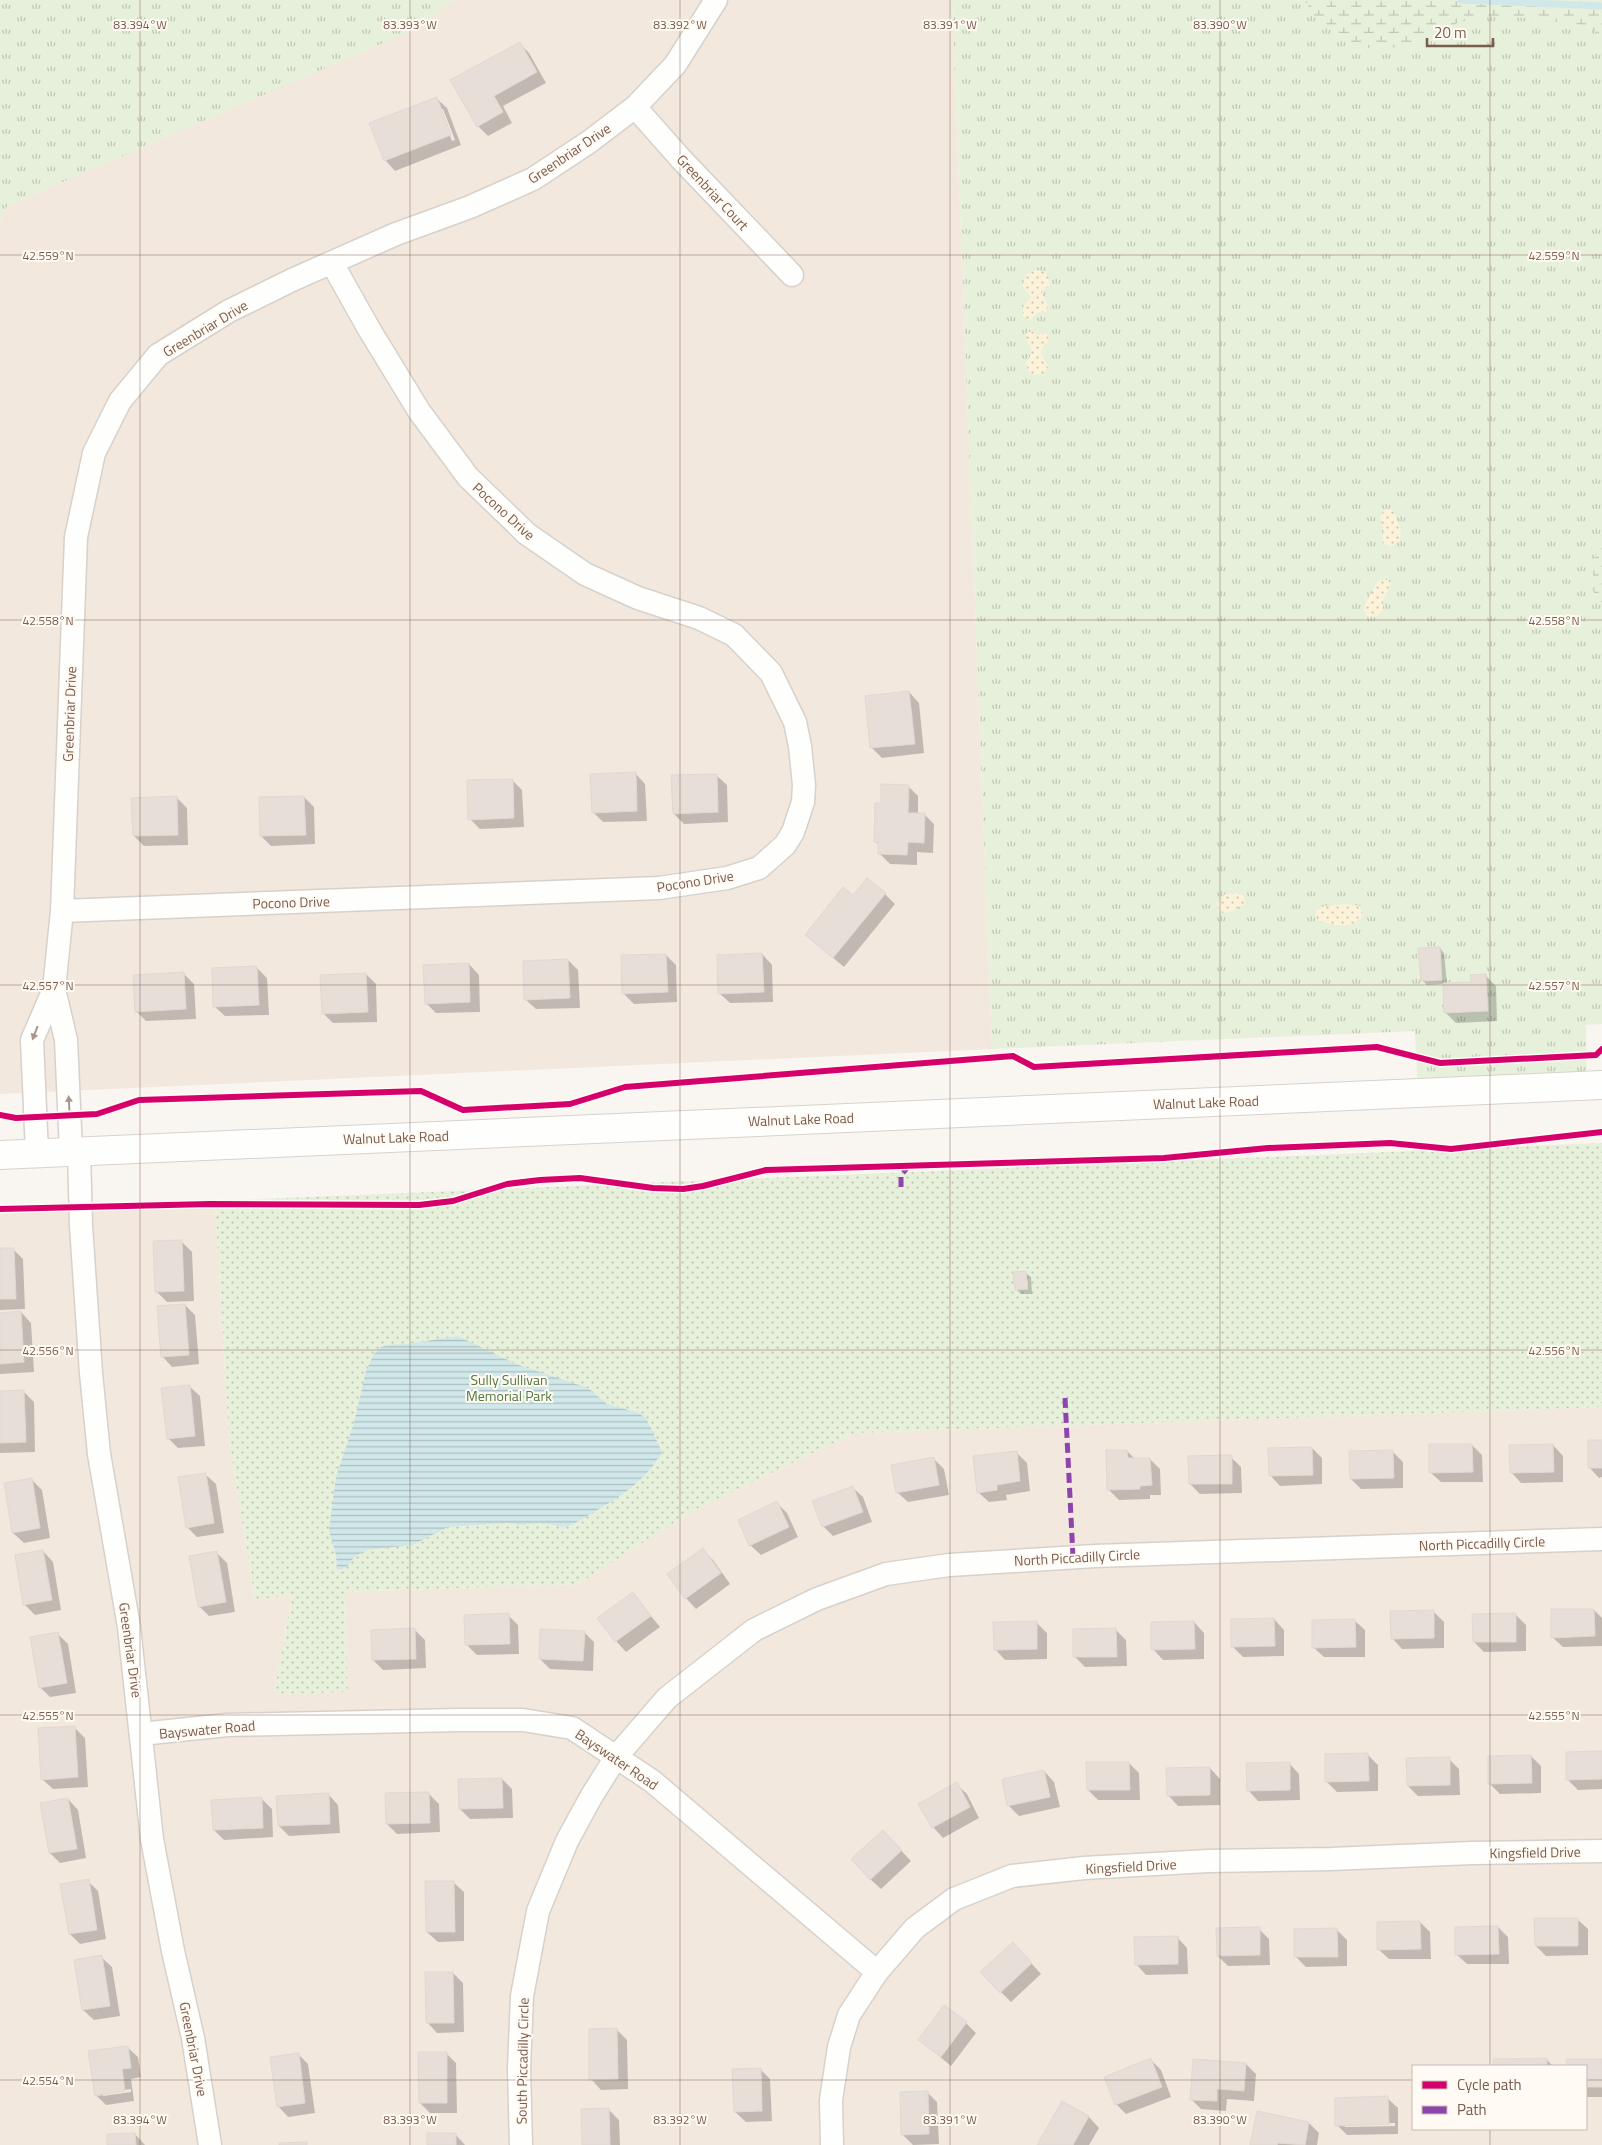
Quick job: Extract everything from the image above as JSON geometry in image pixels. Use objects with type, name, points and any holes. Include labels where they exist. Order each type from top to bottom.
[{"type":"street","name":"Greenbriar Drive","points":[[37,1153],[32,1040],[54,989],[62,911],[76,537],[94,454],[120,401],[158,355],[229,311],[332,262],[533,179],[635,107],[675,65],[716,0]]},
{"type":"street","name":"Greenbriar Court","points":[[635,107],[792,275]]},
{"type":"street","name":"Pocono Drive","points":[[62,911],[659,888],[727,878],[759,868],[785,845],[799,818],[804,784],[800,746],[795,722],[771,673],[734,635],[699,618],[638,598],[585,574],[527,534],[468,477],[419,412],[369,329],[332,262]]},
{"type":"street","name":"Greenbriar Drive","points":[[54,989],[66,1040],[99,1454],[129,1627],[152,1839],[173,1951],[193,2038],[210,2145]]},
{"type":"street","name":"Walnut Lake Road","points":[[0,1155],[1602,1085]]},
{"type":"street","name":"North Piccadilly Circle","points":[[616,1757],[667,1698],[754,1630],[817,1599],[886,1574],[949,1564],[1095,1556],[1602,1539]]},
{"type":"street","name":"Bayswater Road","points":[[142,1734],[227,1725],[523,1720],[572,1728],[652,1781],[877,1972]]},
{"type":"street","name":"South Piccadilly Circle","points":[[521,2145],[519,2069],[522,1996],[538,1911],[567,1841],[616,1757]]},
{"type":"street","name":"Kingsfield Drive","points":[[832,2145],[832,2100],[839,2048],[849,2015],[877,1972],[915,1928],[954,1898],[1012,1876],[1084,1868],[1208,1861],[1331,1859],[1472,1852],[1602,1851]]},
{"type":"shaded area","points":[[454,0],[952,0],[992,1049],[0,1094],[0,223],[7,206],[417,28]]},
{"type":"shaded area","points":[[215,1201],[229,1440],[255,1599],[292,1596],[274,1694],[348,1692],[345,1592],[578,1584],[691,1512],[854,1433],[1602,1407],[1602,2145],[0,2145],[0,1210]]},
{"type":"green space","points":[[0,0],[454,0],[418,28],[7,206],[0,223]]},
{"type":"green space","points":[[952,0],[1602,0],[1602,1024],[1586,1025],[1587,1083],[1418,1090],[1415,1031],[992,1049]]},
{"type":"green space","points":[[1305,0],[1602,0],[1602,35],[1582,25],[1515,17],[1471,16],[1410,47],[1360,48],[1312,14]]},
{"type":"green space","points":[[1602,538],[1602,606],[1591,587],[1598,543]]},
{"type":"green space","name":"Sully Sullivan Memorial Park","points":[[1602,1143],[1602,1407],[854,1433],[691,1512],[578,1584],[345,1592],[348,1692],[274,1694],[292,1596],[255,1599],[229,1440],[215,1201]]},
{"type":"sand","points":[[1036,270],[1045,271],[1049,278],[1050,285],[1041,292],[1048,305],[1046,312],[1038,312],[1030,320],[1023,316],[1023,307],[1031,297],[1022,285],[1026,275]]},
{"type":"sand","points":[[1032,331],[1037,335],[1047,334],[1049,340],[1040,351],[1048,367],[1043,374],[1033,375],[1028,371],[1026,362],[1031,351],[1030,345],[1026,340],[1026,333]]},
{"type":"sand","points":[[1386,509],[1393,510],[1401,529],[1400,541],[1392,546],[1382,542],[1381,518]]},
{"type":"sand","points":[[1385,579],[1391,583],[1383,601],[1383,610],[1377,616],[1368,617],[1364,611],[1365,604],[1378,581]]},
{"type":"sand","points":[[1235,893],[1244,896],[1245,904],[1230,912],[1220,913],[1217,904],[1225,894]]},
{"type":"sand","points":[[1344,904],[1360,906],[1363,915],[1353,924],[1341,926],[1315,919],[1316,910],[1325,906]]},
{"type":"water","points":[[458,1336],[516,1364],[588,1388],[607,1404],[639,1413],[646,1419],[662,1452],[654,1465],[633,1486],[610,1503],[572,1525],[564,1527],[542,1523],[518,1525],[507,1523],[448,1527],[412,1545],[367,1550],[354,1557],[347,1567],[337,1569],[336,1555],[329,1530],[336,1477],[354,1423],[366,1371],[374,1354],[381,1347],[388,1345]]},
{"type":"building","points":[[520,42],[537,72],[494,96],[503,112],[477,127],[450,80]]},
{"type":"building","points":[[437,97],[451,135],[384,161],[369,123]]},
{"type":"building","points":[[909,691],[915,744],[870,748],[865,696]]},
{"type":"building","points":[[636,772],[637,811],[592,813],[590,774]]},
{"type":"building","points":[[717,774],[718,812],[673,814],[671,775]]},
{"type":"building","points":[[513,779],[514,818],[468,820],[467,780]]},
{"type":"building","points":[[881,784],[909,785],[908,813],[925,813],[924,843],[908,842],[907,855],[878,854],[878,842],[874,842],[875,803],[881,803]]},
{"type":"building","points":[[177,796],[178,835],[133,836],[131,798]]},
{"type":"building","points":[[304,796],[306,835],[260,836],[259,797]]},
{"type":"building","points":[[867,878],[886,893],[833,958],[805,935],[843,887],[853,895]]},
{"type":"building","points":[[1440,947],[1442,980],[1421,981],[1418,948]]},
{"type":"building","points":[[762,953],[764,992],[718,994],[717,955]]},
{"type":"building","points":[[666,954],[668,992],[622,994],[621,955]]},
{"type":"building","points":[[568,959],[570,998],[524,1000],[523,961]]},
{"type":"building","points":[[469,963],[470,1002],[425,1004],[423,965]]},
{"type":"building","points":[[257,966],[259,1005],[213,1007],[212,968]]},
{"type":"building","points":[[184,972],[186,1009],[135,1012],[133,975]]},
{"type":"building","points":[[366,973],[368,1012],[322,1014],[320,975]]},
{"type":"building","points":[[1486,974],[1488,1011],[1444,1013],[1443,983],[1471,982],[1470,975]]},
{"type":"building","points":[[182,1240],[184,1291],[155,1292],[153,1241]]},
{"type":"building","points":[[0,1248],[14,1248],[16,1299],[0,1299]]},
{"type":"building","points":[[1026,1271],[1028,1289],[1015,1290],[1013,1272]]},
{"type":"building","points":[[185,1304],[189,1355],[161,1357],[157,1306]]},
{"type":"building","points":[[21,1311],[24,1362],[0,1364],[0,1313]]},
{"type":"building","points":[[190,1385],[195,1436],[167,1439],[161,1388]]},
{"type":"building","points":[[24,1390],[26,1442],[0,1443],[0,1391]]},
{"type":"building","points":[[1588,1440],[1602,1440],[1602,1468],[1588,1468]]},
{"type":"building","points":[[1429,1444],[1472,1444],[1473,1472],[1429,1473]]},
{"type":"building","points":[[1553,1444],[1554,1472],[1510,1473],[1509,1445]]},
{"type":"building","points":[[1312,1447],[1313,1475],[1269,1476],[1268,1448]]},
{"type":"building","points":[[1106,1450],[1127,1450],[1128,1458],[1150,1458],[1152,1485],[1140,1486],[1140,1489],[1107,1490]]},
{"type":"building","points":[[1393,1450],[1394,1478],[1350,1479],[1349,1451]]},
{"type":"building","points":[[1017,1451],[1020,1481],[997,1485],[997,1490],[977,1493],[973,1456]]},
{"type":"building","points":[[1232,1455],[1232,1484],[1189,1484],[1188,1456]]},
{"type":"building","points":[[934,1457],[939,1485],[896,1493],[891,1465]]},
{"type":"building","points":[[206,1473],[214,1523],[186,1528],[178,1477]]},
{"type":"building","points":[[32,1478],[40,1528],[12,1533],[4,1483]]},
{"type":"building","points":[[853,1486],[863,1512],[822,1527],[812,1501]]},
{"type":"building","points":[[777,1501],[789,1527],[749,1546],[738,1520]]},
{"type":"building","points":[[703,1548],[721,1573],[685,1599],[667,1574]]},
{"type":"building","points":[[43,1550],[52,1600],[23,1605],[15,1555]]},
{"type":"building","points":[[217,1551],[226,1602],[198,1607],[189,1556]]},
{"type":"building","points":[[633,1592],[651,1616],[615,1642],[597,1618]]},
{"type":"building","points":[[1551,1609],[1594,1609],[1595,1636],[1551,1638]]},
{"type":"building","points":[[1434,1610],[1434,1638],[1391,1639],[1390,1611]]},
{"type":"building","points":[[509,1613],[510,1644],[465,1645],[464,1615]]},
{"type":"building","points":[[1516,1613],[1516,1642],[1473,1642],[1472,1614]]},
{"type":"building","points":[[1274,1618],[1275,1646],[1231,1647],[1231,1619]]},
{"type":"building","points":[[1355,1619],[1356,1647],[1312,1648],[1312,1620]]},
{"type":"building","points":[[1037,1621],[1037,1649],[994,1650],[993,1622]]},
{"type":"building","points":[[1194,1621],[1195,1649],[1151,1650],[1151,1622]]},
{"type":"building","points":[[415,1628],[416,1659],[372,1660],[371,1630]]},
{"type":"building","points":[[1116,1628],[1117,1657],[1073,1657],[1073,1629]]},
{"type":"building","points":[[540,1629],[585,1631],[583,1661],[539,1659]]},
{"type":"building","points":[[58,1632],[67,1683],[39,1688],[30,1637]]},
{"type":"building","points":[[75,1726],[78,1777],[41,1780],[38,1728]]},
{"type":"building","points":[[1602,1751],[1602,1779],[1566,1780],[1566,1752]]},
{"type":"building","points":[[1368,1753],[1369,1781],[1325,1782],[1325,1754]]},
{"type":"building","points":[[1531,1755],[1532,1783],[1488,1784],[1488,1756]]},
{"type":"building","points":[[1450,1757],[1450,1785],[1407,1786],[1406,1758]]},
{"type":"building","points":[[1086,1762],[1129,1762],[1130,1790],[1087,1790]]},
{"type":"building","points":[[1290,1762],[1290,1790],[1247,1791],[1246,1763]]},
{"type":"building","points":[[1210,1767],[1210,1795],[1167,1796],[1166,1768]]},
{"type":"building","points":[[1044,1770],[1050,1797],[1007,1806],[1002,1779]]},
{"type":"building","points":[[502,1778],[503,1808],[459,1809],[458,1779]]},
{"type":"building","points":[[957,1782],[970,1807],[932,1828],[918,1804]]},
{"type":"building","points":[[429,1792],[430,1823],[386,1824],[385,1793]]},
{"type":"building","points":[[329,1793],[330,1824],[278,1826],[276,1796]]},
{"type":"building","points":[[262,1797],[263,1828],[213,1830],[211,1800]]},
{"type":"building","points":[[68,1798],[77,1849],[49,1853],[40,1803]]},
{"type":"building","points":[[883,1830],[902,1850],[870,1880],[851,1859]]},
{"type":"building","points":[[89,1879],[97,1930],[69,1934],[60,1884]]},
{"type":"building","points":[[425,1881],[454,1881],[455,1932],[426,1932]]},
{"type":"building","points":[[1534,1918],[1578,1918],[1578,1946],[1535,1946]]},
{"type":"building","points":[[1420,1921],[1421,1949],[1377,1950],[1377,1922]]},
{"type":"building","points":[[1498,1926],[1499,1954],[1455,1955],[1455,1927]]},
{"type":"building","points":[[1260,1927],[1260,1955],[1217,1956],[1216,1928]]},
{"type":"building","points":[[1337,1928],[1338,1957],[1294,1957],[1294,1929]]},
{"type":"building","points":[[1178,1936],[1178,1964],[1135,1965],[1134,1937]]},
{"type":"building","points":[[1013,1942],[1032,1963],[1000,1993],[980,1972]]},
{"type":"building","points":[[102,1955],[110,2006],[82,2010],[74,1960]]},
{"type":"building","points":[[425,1972],[453,1972],[454,2023],[426,2023]]},
{"type":"building","points":[[944,2005],[967,2022],[941,2057],[918,2040]]},
{"type":"building","points":[[617,2028],[618,2079],[589,2080],[589,2029]]},
{"type":"building","points":[[128,2046],[131,2068],[122,2069],[125,2091],[95,2096],[88,2051]]},
{"type":"building","points":[[418,2052],[447,2052],[447,2103],[419,2103]]},
{"type":"building","points":[[299,2053],[305,2103],[277,2107],[270,2057]]},
{"type":"building","points":[[1151,2058],[1162,2087],[1115,2105],[1104,2077]]},
{"type":"building","points":[[1547,2058],[1547,2065],[1494,2065],[1493,2059]]},
{"type":"building","points":[[1193,2059],[1246,2063],[1244,2091],[1217,2089],[1217,2101],[1190,2100]]},
{"type":"building","points":[[1566,2059],[1602,2059],[1602,2087],[1587,2087],[1587,2065],[1567,2065]]},
{"type":"building","points":[[761,2068],[762,2111],[734,2112],[732,2069]]},
{"type":"building","points":[[928,2091],[929,2134],[901,2135],[900,2092]]},
{"type":"building","points":[[1388,2096],[1389,2124],[1335,2126],[1335,2098]]},
{"type":"building","points":[[1062,2101],[1089,2116],[1073,2145],[1037,2145]]},
{"type":"building","points":[[609,2108],[610,2145],[582,2145],[581,2109]]},
{"type":"building","points":[[1257,2111],[1309,2122],[1305,2145],[1278,2143],[1277,2145],[1250,2145]]},
{"type":"building","points":[[135,2133],[136,2145],[107,2145],[107,2134]]},
{"type":"building","points":[[427,2133],[456,2133],[456,2145],[427,2145]]},
{"type":"building","points":[[307,2142],[307,2145],[279,2145],[279,2143]]},
{"type":"waterway","points":[[1461,0],[1602,6]]},
{"type":"marked path","points":[[901,1187],[901,1175],[908,1167]]},
{"type":"marked path","points":[[1065,1398],[1073,1557]]},
{"type":"cycle path","points":[[0,1115],[16,1118],[97,1114],[139,1100],[421,1091],[463,1110],[570,1104],[625,1087],[1013,1056],[1034,1067],[1377,1047],[1440,1063],[1596,1055],[1602,1049]]},
{"type":"cycle path","points":[[0,1209],[210,1204],[419,1205],[453,1201],[507,1184],[540,1180],[580,1178],[653,1188],[683,1189],[703,1186],[766,1170],[1164,1158],[1268,1148],[1390,1143],[1451,1149],[1602,1132]]}]
